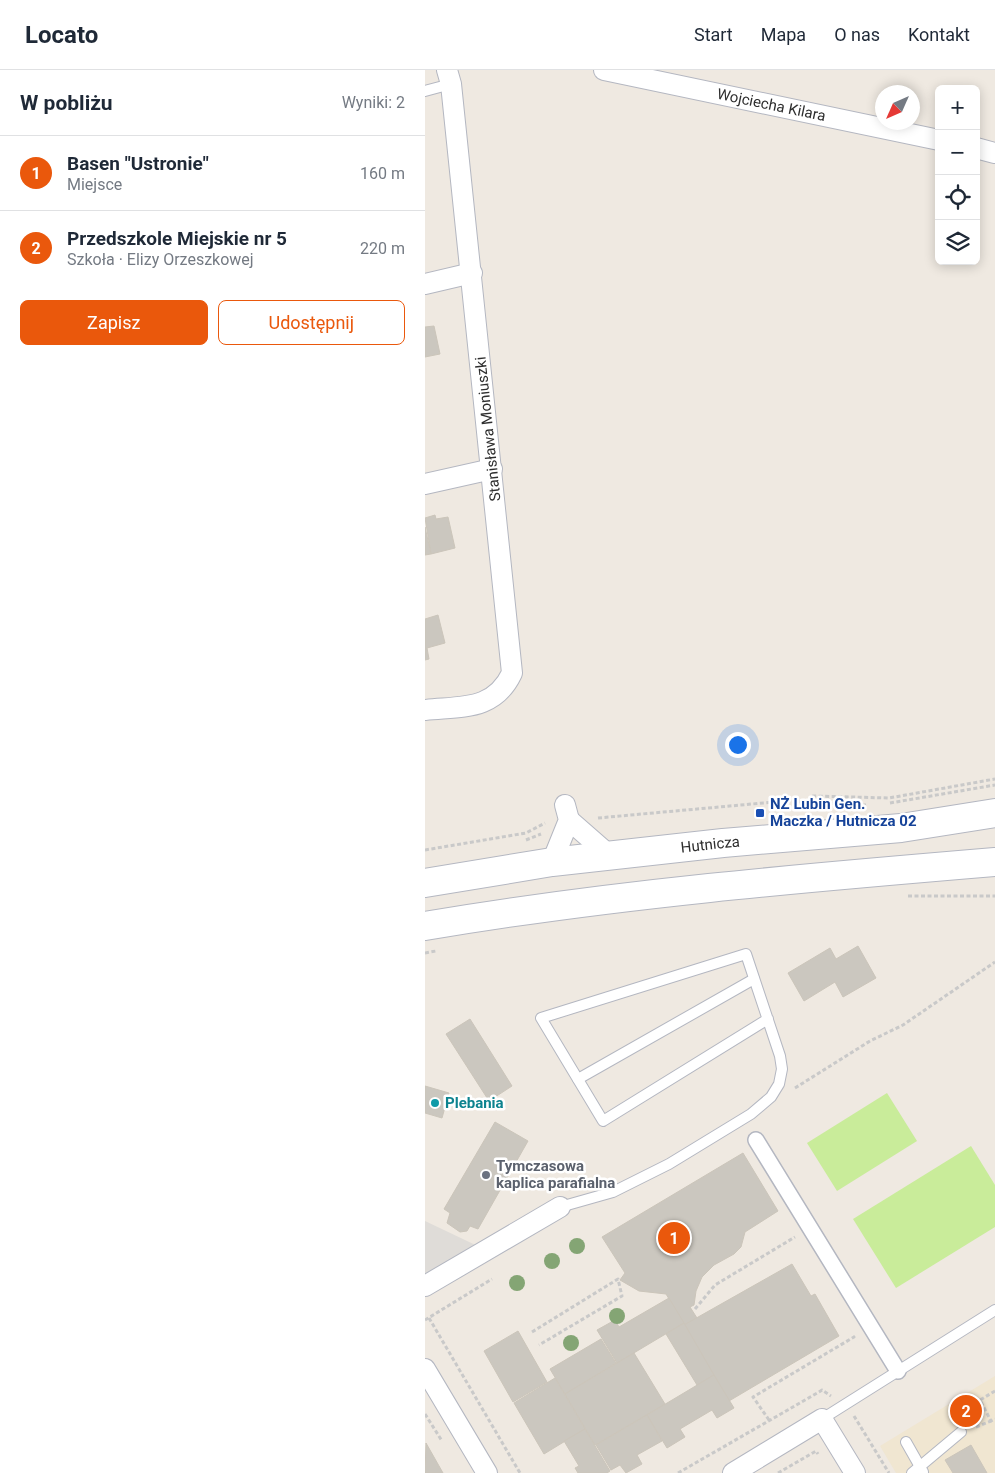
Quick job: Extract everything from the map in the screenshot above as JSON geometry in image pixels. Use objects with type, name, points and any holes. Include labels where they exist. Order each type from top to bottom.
[{"type":"main road","name":"Hutnicza","points":[[425,883],[552,862],[901,828],[995,812]]},
{"type":"main road","points":[[425,926],[533,907],[725,885],[995,862]]},
{"type":"street","name":"Wojciecha Kilara","points":[[604,70],[935,139]]},
{"type":"street","name":"Stanisława Moniuszki","points":[[425,710],[476,704],[494,698],[505,686],[512,673],[493,469],[449,77]]},
{"type":"street","points":[[980,149],[995,153]]},
{"type":"street","points":[[425,284],[472,273]]},
{"type":"street","points":[[425,484],[493,469]]},
{"type":"street","points":[[552,862],[567,813],[609,855]]},
{"type":"street","points":[[756,1140],[898,1371]]},
{"type":"street","points":[[425,1286],[560,1207]]},
{"type":"street","points":[[425,1369],[487,1473]]},
{"type":"street","points":[[733,1473],[823,1419],[855,1473]]},
{"type":"lane","name":"Stanisława Moniuszki","points":[[425,91],[449,77]]},
{"type":"lane","points":[[560,1207],[613,1192],[669,1164],[751,1114],[771,1097],[779,1084],[782,1069],[780,1056],[768,1020],[754,979],[746,954],[541,1018],[603,1121],[768,1020]]},
{"type":"lane","points":[[578,1079],[754,979]]},
{"type":"lane","points":[[823,1419],[995,1310]]},
{"type":"lane","points":[[906,1442],[918,1471],[961,1432]]},
{"type":"path","points":[[810,802],[812,796],[889,798],[995,779]]},
{"type":"path","points":[[884,804],[995,785]]},
{"type":"path","points":[[425,850],[527,833],[541,827],[553,817],[567,813],[763,802],[867,805]]},
{"type":"path","points":[[518,841],[545,832],[567,813]]},
{"type":"path","points":[[899,896],[995,896]]},
{"type":"path","points":[[425,953],[443,950]]},
{"type":"path","points":[[771,1097],[785,1094],[870,1041],[903,1025],[995,962]]},
{"type":"path","points":[[695,1309],[715,1285],[811,1228]]},
{"type":"path","points":[[492,1278],[427,1319],[520,1473]]},
{"type":"path","points":[[532,1332],[618,1279],[622,1296],[539,1345]]},
{"type":"path","points":[[769,1420],[753,1397],[853,1337],[849,1330]]},
{"type":"path","points":[[995,1391],[979,1400],[991,1421],[995,1419]]},
{"type":"path","points":[[778,1473],[816,1451]]},
{"type":"shaded area","points":[[425,1221],[486,1250],[425,1286]]},
{"type":"shaded area","points":[[995,1376],[995,1473],[896,1473],[880,1446]]},
{"type":"green space","points":[[887,1093],[917,1141],[837,1191],[807,1143]]},
{"type":"green space","points":[[971,1146],[995,1185],[995,1227],[896,1288],[853,1219]]},
{"type":"building","points":[[434,326],[440,354],[425,357],[425,327]]},
{"type":"building","points":[[435,515],[436,519],[448,517],[455,548],[431,554],[425,518]]},
{"type":"building","points":[[425,527],[431,554],[425,555]]},
{"type":"building","points":[[438,615],[445,643],[427,648],[429,659],[425,660],[425,619]]},
{"type":"building","points":[[858,946],[876,978],[843,997],[835,982],[804,1001],[788,973],[830,948],[836,959]]},
{"type":"building","points":[[470,1019],[512,1086],[489,1101],[446,1034]]},
{"type":"building","name":"Plebania","points":[[425,1086],[449,1093],[442,1118],[425,1113]]},
{"type":"building","name":"Tymczasowa kaplica parafialna","points":[[495,1122],[528,1141],[478,1229],[470,1226],[467,1231],[460,1232],[447,1223],[450,1213],[444,1209]]},
{"type":"building","points":[[743,1153],[778,1211],[745,1232],[741,1247],[734,1254],[714,1265],[702,1277],[696,1291],[694,1305],[690,1307],[697,1318],[685,1325],[666,1294],[639,1291],[620,1280],[625,1273],[602,1237]]},
{"type":"building","points":[[792,1264],[811,1296],[815,1294],[839,1336],[729,1401],[684,1325]]},
{"type":"building","points":[[669,1298],[684,1323],[617,1363],[597,1330],[615,1320],[619,1327]]},
{"type":"building","points":[[684,1323],[714,1375],[697,1385],[666,1334]]},
{"type":"building","points":[[518,1331],[547,1382],[513,1402],[484,1351]]},
{"type":"building","points":[[601,1339],[616,1363],[565,1394],[550,1369]]},
{"type":"building","points":[[634,1353],[665,1404],[595,1445],[565,1394]]},
{"type":"building","points":[[714,1375],[734,1408],[717,1418],[712,1410],[680,1429],[685,1437],[667,1448],[647,1415]]},
{"type":"building","points":[[555,1378],[585,1429],[544,1454],[514,1403]]},
{"type":"building","points":[[647,1415],[662,1441],[637,1455],[642,1464],[626,1473],[620,1465],[611,1470],[596,1445]]},
{"type":"building","points":[[585,1429],[610,1471],[607,1473],[578,1473],[575,1468],[579,1466],[564,1441]]},
{"type":"building","points":[[426,1443],[443,1473],[425,1473]]},
{"type":"building","points":[[971,1445],[987,1473],[953,1473],[945,1460]]},
{"type":"place","name":"NŻ Lubin Gen. Maczka / Hutnicza 02","points":[[760,813]]},
{"type":"place","name":"Plebania","points":[[435,1103]]},
{"type":"place","name":"Tymczasowa kaplica parafialna","points":[[486,1175]]},
{"type":"place","name":"Basen \"Ustronie\"","points":[[674,1238]]},
{"type":"place","name":"Przedszkole Miejskie nr 5","points":[[966,1411]]}]
